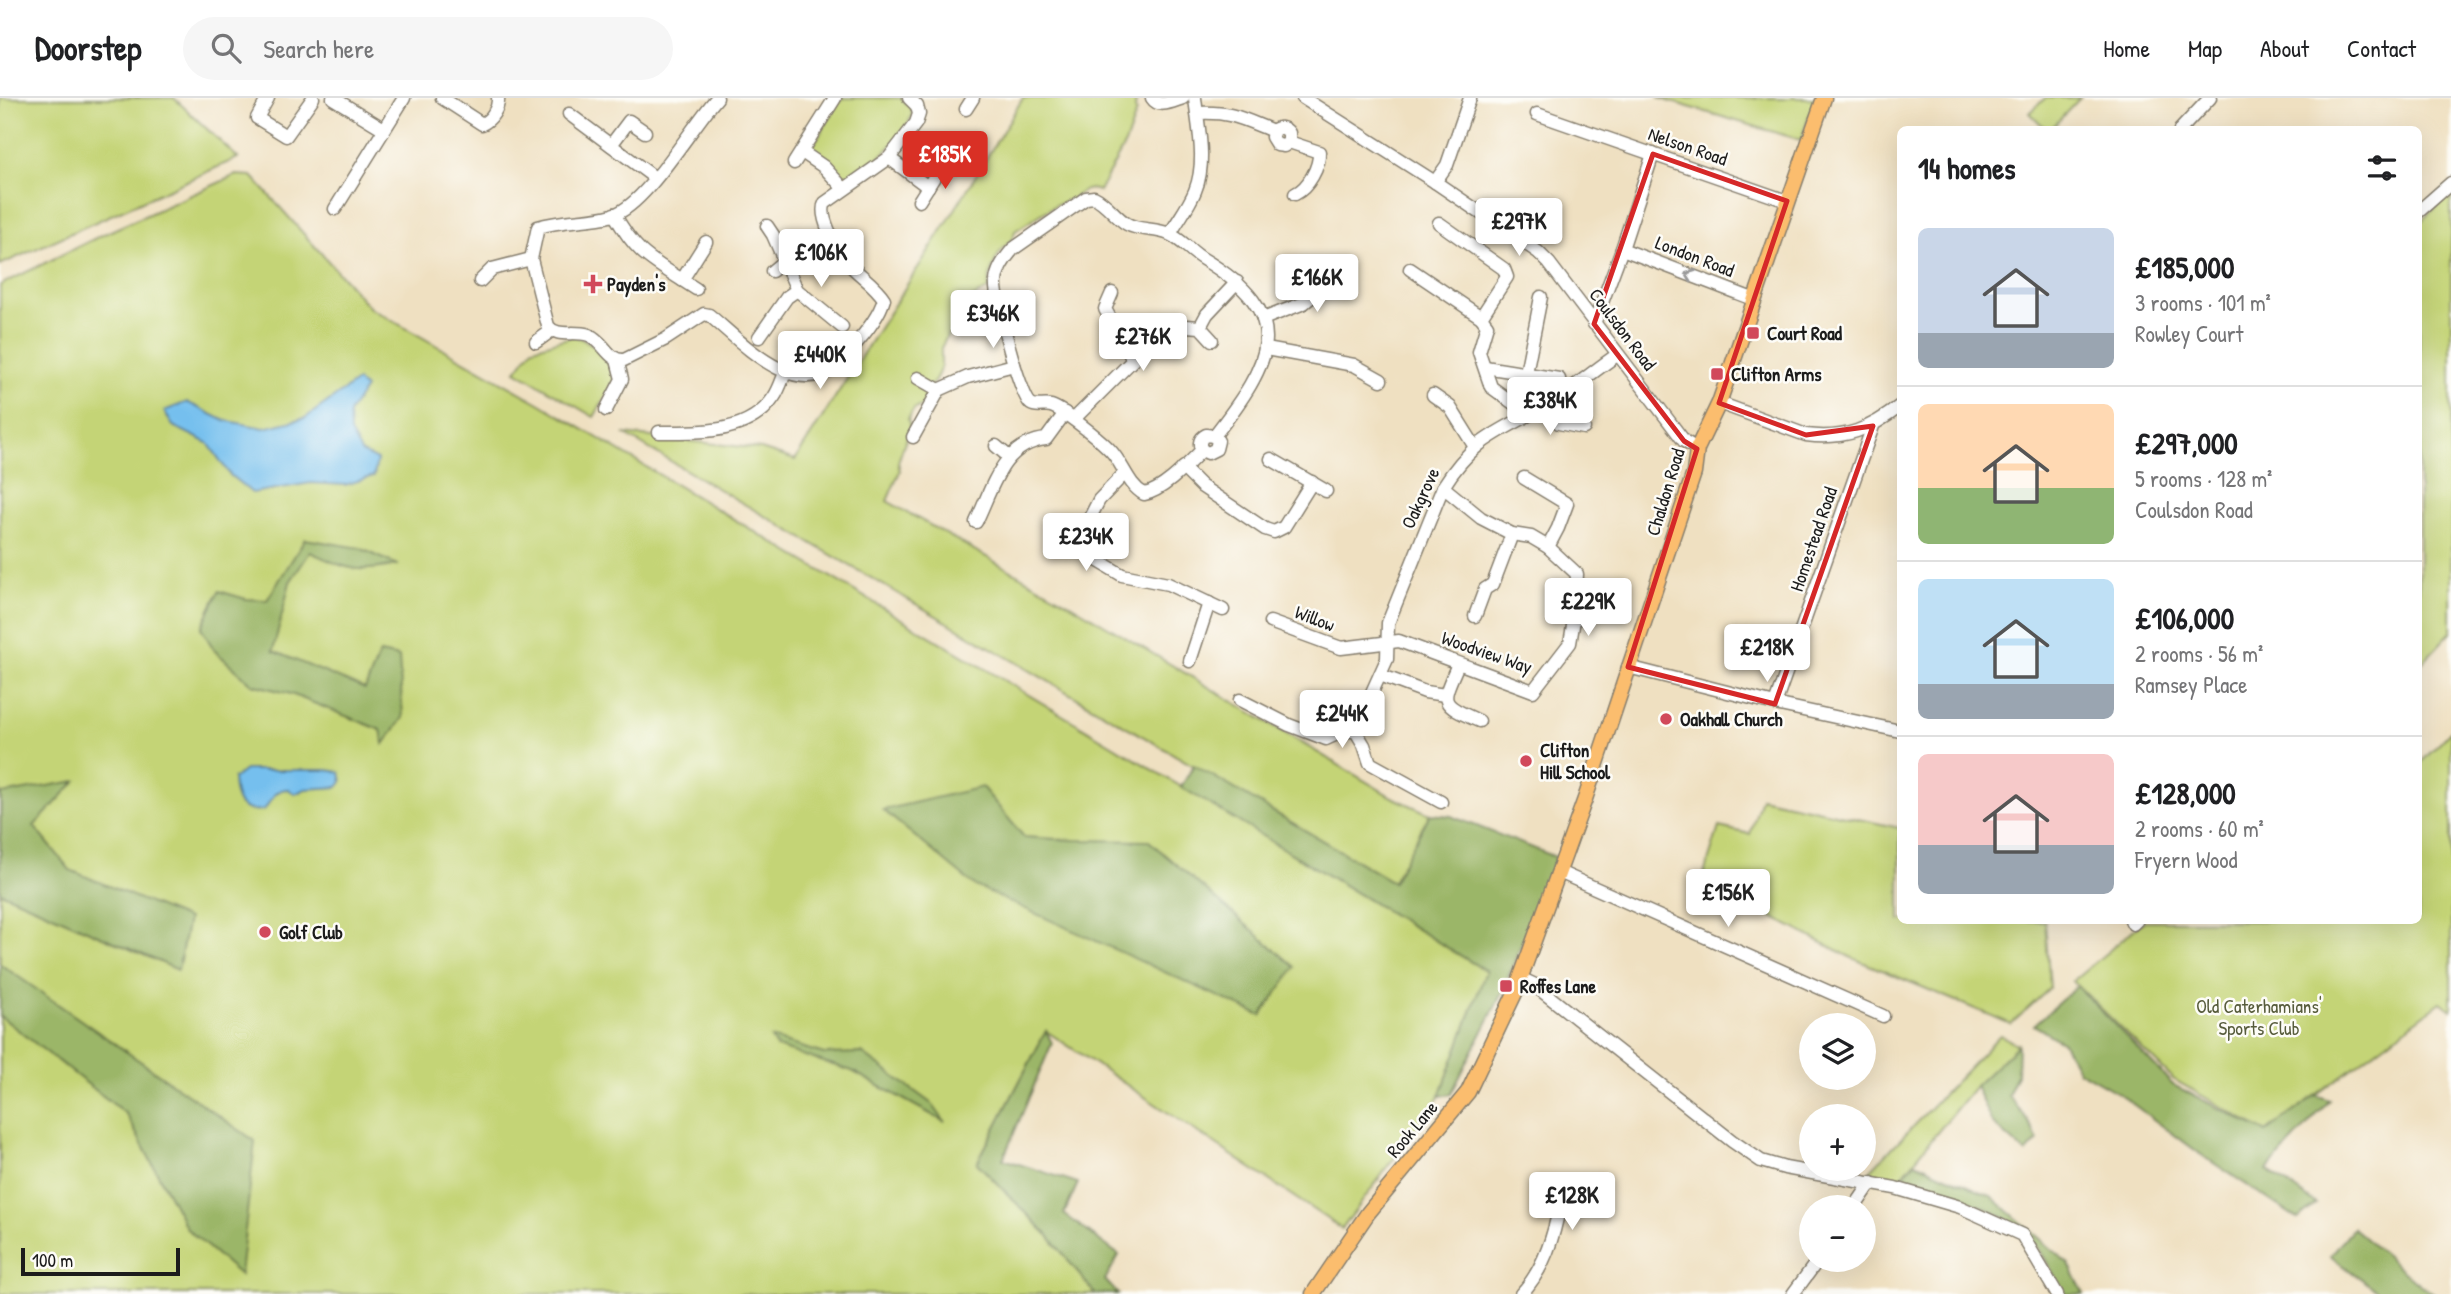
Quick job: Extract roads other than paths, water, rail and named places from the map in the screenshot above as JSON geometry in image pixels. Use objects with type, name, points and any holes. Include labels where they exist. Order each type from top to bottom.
[{"type":"main road","name":"Chaldon Road","points":[[1520,978],[1559,872],[1694,473],[1697,449],[1719,404],[1824,98]]},
{"type":"main road","name":"Rook Lane","points":[[1313,1294],[1368,1213],[1468,1092],[1520,978]]},
{"type":"street","points":[[268,98],[257,118],[286,136],[313,98]]},
{"type":"street","points":[[333,98],[384,129]]},
{"type":"street","points":[[335,209],[404,98]]},
{"type":"street","points":[[442,98],[482,124],[488,121],[499,104],[498,98]]},
{"type":"street","points":[[606,410],[622,379],[617,360],[597,339],[574,331],[557,334],[548,326],[531,259],[538,227],[553,222],[614,214],[633,204],[646,192],[717,98]]},
{"type":"street","points":[[794,163],[835,98]]},
{"type":"street","points":[[617,360],[624,360],[666,339],[704,314],[709,314],[749,349],[785,373],[800,376],[820,374],[836,366],[858,341],[884,299],[845,259],[833,238],[822,207],[889,158],[916,123],[919,114],[917,106],[909,98]]},
{"type":"street","points":[[1152,98],[1155,103],[1160,104],[1183,98]]},
{"type":"street","points":[[1170,234],[1195,191],[1200,165],[1195,98]]},
{"type":"street","name":"Coulsdon Road","points":[[1303,98],[1538,252],[1684,442],[1697,449]]},
{"type":"street","points":[[1435,182],[1447,166],[1470,98]]},
{"type":"street","points":[[2184,126],[2210,98]]},
{"type":"street","points":[[1197,113],[1216,112],[1240,116],[1273,131],[1272,137],[1276,145],[1284,146],[1289,142],[1319,152],[1319,160],[1305,190],[1296,194]]},
{"type":"street","points":[[569,114],[655,178]]},
{"type":"street","name":"Nelson Road","points":[[1537,114],[1787,201]]},
{"type":"street","points":[[611,145],[629,121],[645,132]]},
{"type":"street","points":[[802,152],[824,167],[844,189]]},
{"type":"street","points":[[1594,324],[1653,154]]},
{"type":"street","points":[[889,158],[928,187]]},
{"type":"street","points":[[919,201],[943,163]]},
{"type":"street","points":[[2422,208],[2451,183]]},
{"type":"street","points":[[1094,197],[1129,225],[1170,234],[1194,254],[1237,282],[1264,319],[1267,330],[1266,349],[1240,401],[1214,436],[1206,435],[1201,439],[1199,444],[1202,450],[1158,488],[1143,494],[1138,491],[1110,450],[1069,416],[1048,405],[1035,406],[1027,401],[995,295],[996,279],[1013,248],[1086,198],[1094,197]]},
{"type":"street","points":[[614,214],[641,254],[696,289]]},
{"type":"street","points":[[1438,223],[1504,269],[1507,277],[1481,317]]},
{"type":"street","points":[[767,226],[797,290],[842,327]]},
{"type":"street","points":[[772,271],[784,261],[833,238]]},
{"type":"street","points":[[682,280],[706,242]]},
{"type":"street","name":"London Road","points":[[1622,249],[1754,299]]},
{"type":"street","points":[[481,281],[492,269],[531,259]]},
{"type":"street","points":[[1264,319],[1304,303],[1329,283],[1333,265]]},
{"type":"street","points":[[1410,269],[1481,317],[1487,325],[1479,352],[1491,387],[1528,414]]},
{"type":"street","points":[[1212,340],[1193,327],[1237,282]]},
{"type":"street","points":[[759,337],[787,297],[797,290]]},
{"type":"street","points":[[976,522],[1008,456],[1031,441],[1045,439],[1133,360],[1105,309],[1112,293]]},
{"type":"street","points":[[1526,373],[1541,296]]},
{"type":"street","points":[[537,342],[551,331]]},
{"type":"street","points":[[1266,349],[1354,365],[1381,380]]},
{"type":"street","name":"Oakgrove","points":[[1355,730],[1387,659],[1388,623],[1443,487],[1456,466],[1491,435],[1551,403],[1617,355]]},
{"type":"street","points":[[913,437],[939,390],[968,377],[1014,365]]},
{"type":"street","points":[[1485,367],[1559,379]]},
{"type":"street","points":[[659,432],[706,432],[733,427],[757,414],[774,398],[785,373]]},
{"type":"street","points":[[918,378],[939,390]]},
{"type":"street","points":[[1433,395],[1450,407],[1475,447]]},
{"type":"street","points":[[1551,403],[1559,423],[1584,428]]},
{"type":"street","points":[[1719,404],[1817,437],[1850,433],[1872,426],[1897,409]]},
{"type":"street","name":"Homestead Road","points":[[1775,704],[1872,426]]},
{"type":"street","points":[[996,446],[1008,456]]},
{"type":"street","points":[[1271,459],[1325,491]]},
{"type":"street","points":[[1183,468],[1201,486],[1229,506],[1265,529],[1274,531],[1284,527],[1311,482]]},
{"type":"street","points":[[1125,473],[1099,500],[1079,539],[1082,551],[1122,575],[1168,584],[1223,610]]},
{"type":"street","points":[[1524,478],[1567,504],[1548,547]]},
{"type":"street","name":"Woodview Way","points":[[1389,642],[1399,641],[1532,691],[1570,643],[1577,574],[1548,547],[1531,537],[1512,534],[1481,517],[1443,487]]},
{"type":"street","points":[[1475,616],[1485,589],[1493,584],[1512,534]]},
{"type":"street","points":[[1190,661],[1209,603]]},
{"type":"street","name":"Willow","points":[[1270,622],[1341,648],[1389,642]]},
{"type":"street","points":[[1458,664],[1445,695],[1447,704],[1479,721]]},
{"type":"street","points":[[1628,667],[1775,704],[1897,730]]},
{"type":"street","points":[[1380,675],[1425,692],[1445,695]]},
{"type":"street","points":[[1240,700],[1289,725],[1326,739],[1355,730],[1370,763],[1441,802]]},
{"type":"street","points":[[1559,872],[1883,1016]]},
{"type":"street","points":[[1520,978],[1533,984],[1761,1161],[1784,1168],[1871,1183],[1960,1207],[2022,1235],[2057,1294]]},
{"type":"street","points":[[1863,1195],[1871,1183]]},
{"type":"street","points":[[1521,1294],[1531,1283],[1548,1251],[1560,1204]]},
{"type":"street","points":[[1793,1294],[1809,1272]]},
{"type":"water","points":[[357,381],[365,388],[349,413],[350,432],[361,452],[377,460],[374,476],[345,485],[311,483],[252,493],[230,475],[208,443],[173,426],[164,411],[187,402],[223,420],[264,428],[305,418]]},
{"type":"water","points":[[245,770],[326,770],[340,772],[342,782],[338,787],[305,789],[295,794],[284,789],[274,796],[264,810],[249,810],[243,808],[237,800],[233,779]]},
{"type":"place","name":"Payden's","points":[[593,284]]},
{"type":"place","name":"Court Road","points":[[1753,333]]},
{"type":"place","name":"Clifton Arms","points":[[1717,374]]},
{"type":"place","name":"Oakhall Church","points":[[1666,719]]},
{"type":"place","name":"Clifton Hill School","points":[[1526,761]]},
{"type":"place","name":"Golf Club","points":[[265,932]]},
{"type":"place","name":"Roffes Lane","points":[[1506,986]]},
{"type":"park label","name":"Old Caterhamians' Sports Club","points":[[2259,1017]]}]
